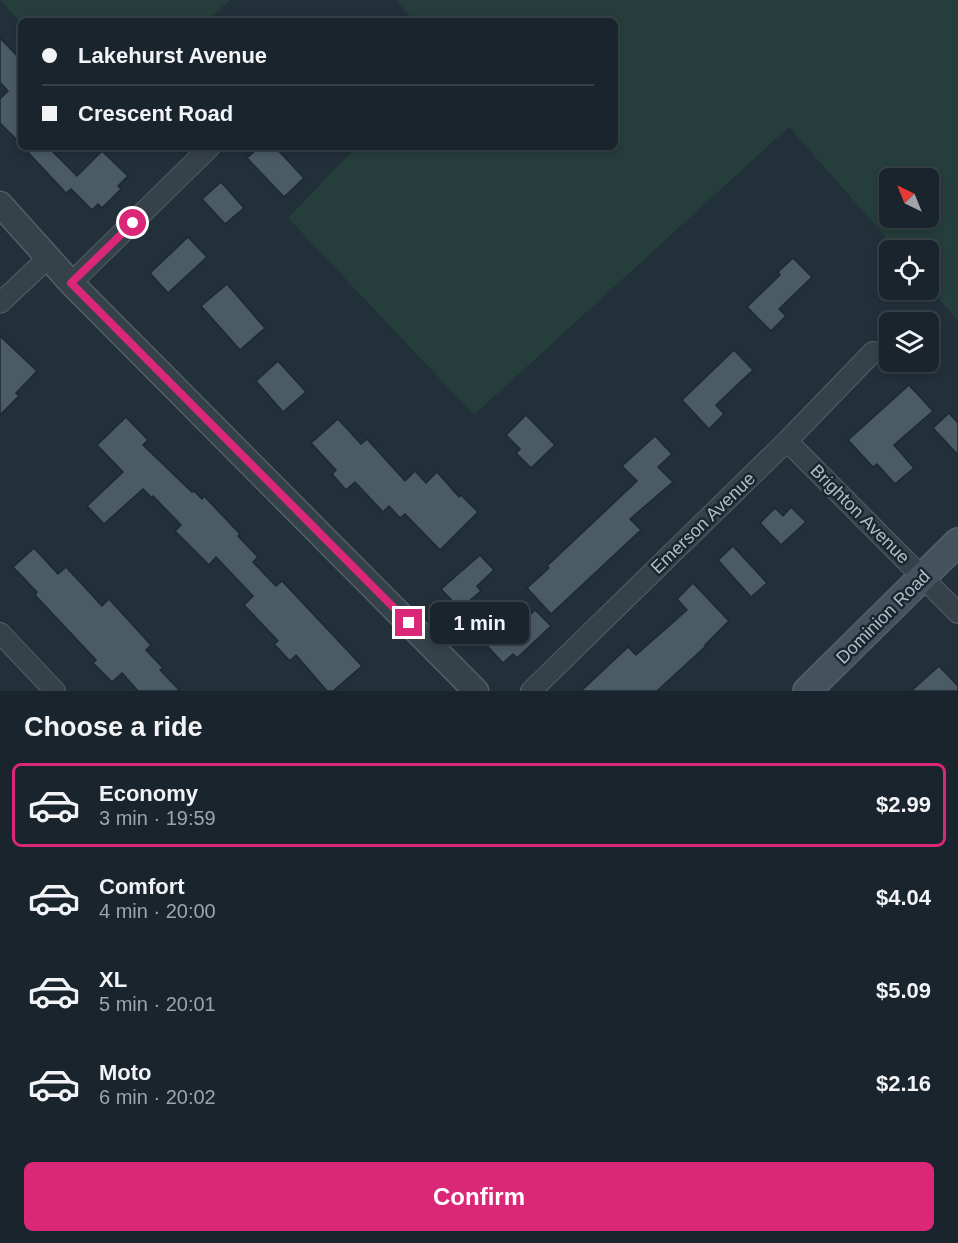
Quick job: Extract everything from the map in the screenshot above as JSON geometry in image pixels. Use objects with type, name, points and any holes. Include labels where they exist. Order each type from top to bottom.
[{"type":"main road","name":"Dominion Road","points":[[807,691],[958,542]]},
{"type":"street","points":[[71,283],[207,150]]},
{"type":"street","points":[[0,204],[71,283],[476,691]]},
{"type":"street","points":[[0,303],[48,258]]},
{"type":"street","name":"Emerson Avenue","points":[[531,691],[786,441],[873,352]]},
{"type":"street","name":"Brighton Avenue","points":[[786,441],[958,613]]},
{"type":"street","points":[[0,633],[55,691]]},
{"type":"green space","points":[[0,0],[230,0],[210,18],[18,20]]},
{"type":"green space","points":[[395,0],[958,0],[958,321],[939,299],[939,240],[888,240],[789,127],[474,415],[288,218],[353,150],[618,150],[618,18],[412,18]]},
{"type":"building","points":[[0,38],[18,57],[18,141],[0,123],[0,99],[8,91],[0,82]]},
{"type":"building","points":[[26,150],[51,150],[77,176],[102,151],[128,176],[118,186],[121,189],[102,208],[98,204],[92,210],[71,189],[66,193]]},
{"type":"building","points":[[256,150],[278,150],[304,178],[284,197],[247,158]]},
{"type":"building","points":[[221,182],[244,208],[225,224],[202,199]]},
{"type":"building","points":[[188,237],[207,257],[168,293],[150,273]]},
{"type":"building","points":[[793,258],[812,277],[779,309],[786,316],[771,331],[747,307],[780,275],[778,272]]},
{"type":"building","points":[[227,284],[265,328],[240,350],[201,306]]},
{"type":"building","points":[[0,336],[37,371],[16,393],[19,396],[0,415]]},
{"type":"building","points":[[734,350],[753,370],[716,405],[724,414],[709,429],[682,400]]},
{"type":"building","points":[[278,361],[306,392],[283,412],[256,381]]},
{"type":"building","points":[[909,385],[933,411],[894,445],[914,468],[895,484],[877,464],[873,467],[848,440]]},
{"type":"building","points":[[949,413],[958,423],[958,455],[933,428]]},
{"type":"building","points":[[526,415],[555,445],[531,468],[516,453],[520,449],[506,435]]},
{"type":"building","points":[[126,417],[148,440],[143,445],[192,492],[194,491],[202,499],[204,496],[240,534],[238,536],[258,557],[253,562],[276,586],[282,581],[362,666],[333,691],[327,691],[296,655],[290,661],[274,644],[278,641],[244,605],[253,596],[216,557],[209,565],[175,531],[181,525],[153,496],[152,498],[143,489],[104,524],[87,506],[123,472],[97,445]]},
{"type":"building","points":[[338,419],[361,444],[367,439],[405,481],[415,471],[426,483],[437,472],[459,497],[461,495],[478,512],[440,550],[405,514],[400,518],[389,506],[383,512],[355,482],[346,490],[332,474],[336,470],[311,443]]},
{"type":"building","points":[[655,436],[672,454],[658,467],[673,482],[630,519],[641,530],[551,614],[527,588],[549,568],[547,566],[637,481],[622,466]]},
{"type":"building","points":[[791,507],[806,522],[781,545],[760,523],[775,508],[783,516]]},
{"type":"building","points":[[733,546],[767,583],[751,597],[718,560]]},
{"type":"building","points":[[34,548],[58,574],[66,567],[102,606],[109,599],[151,645],[146,650],[163,668],[160,670],[180,691],[138,691],[122,673],[112,682],[93,663],[96,660],[35,595],[37,592],[13,567]]},
{"type":"building","points":[[480,555],[494,570],[477,586],[481,591],[460,609],[441,589]]},
{"type":"building","points":[[693,583],[729,621],[706,646],[657,691],[581,691],[628,647],[636,655],[687,610],[677,599]]},
{"type":"building","points":[[535,610],[551,626],[517,658],[513,654],[503,663],[477,635],[497,617],[511,632]]},
{"type":"building","points":[[939,666],[958,686],[958,691],[911,691]]},
{"type":"route","points":[[133,223],[71,283],[409,623]]}]
